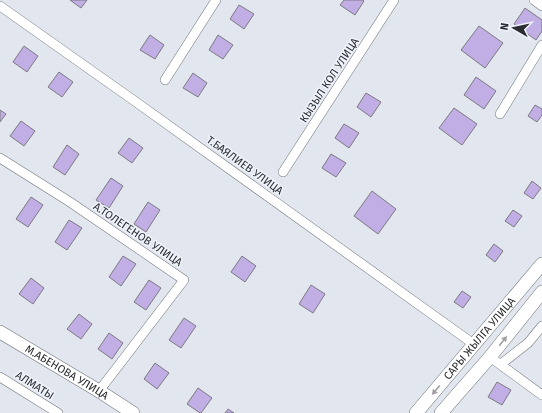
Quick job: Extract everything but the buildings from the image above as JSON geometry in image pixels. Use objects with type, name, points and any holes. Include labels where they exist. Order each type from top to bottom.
[{"type":"main road","name":"САРЫ ЖЫЛГА УЛИЦА","points":[[416,413],[542,264]]},
{"type":"main road","name":"САРЫ ЖЫЛГА УЛИЦА","points":[[441,413],[495,360],[542,292]]},
{"type":"main road","name":"М.АБЕНОВА УЛИЦА","points":[[0,332],[133,413]]},
{"type":"street","points":[[165,80],[216,0]]},
{"type":"street","name":"КЫЗЫЛ КОЛ УЛИЦА","points":[[283,172],[394,0]]},
{"type":"street","points":[[534,0],[542,6]]},
{"type":"street","name":"Т.БАЯЛИЕВ УЛИЦА","points":[[0,6],[475,344]]},
{"type":"street","points":[[500,114],[542,45]]},
{"type":"street","name":"А.ТОЛЕГЕНОВ УЛИЦА","points":[[0,158],[70,202],[184,280],[99,391]]},
{"type":"street","points":[[542,326],[528,343],[495,360],[542,395]]},
{"type":"street","name":"АЛМАТЫ","points":[[0,377],[58,413]]}]
